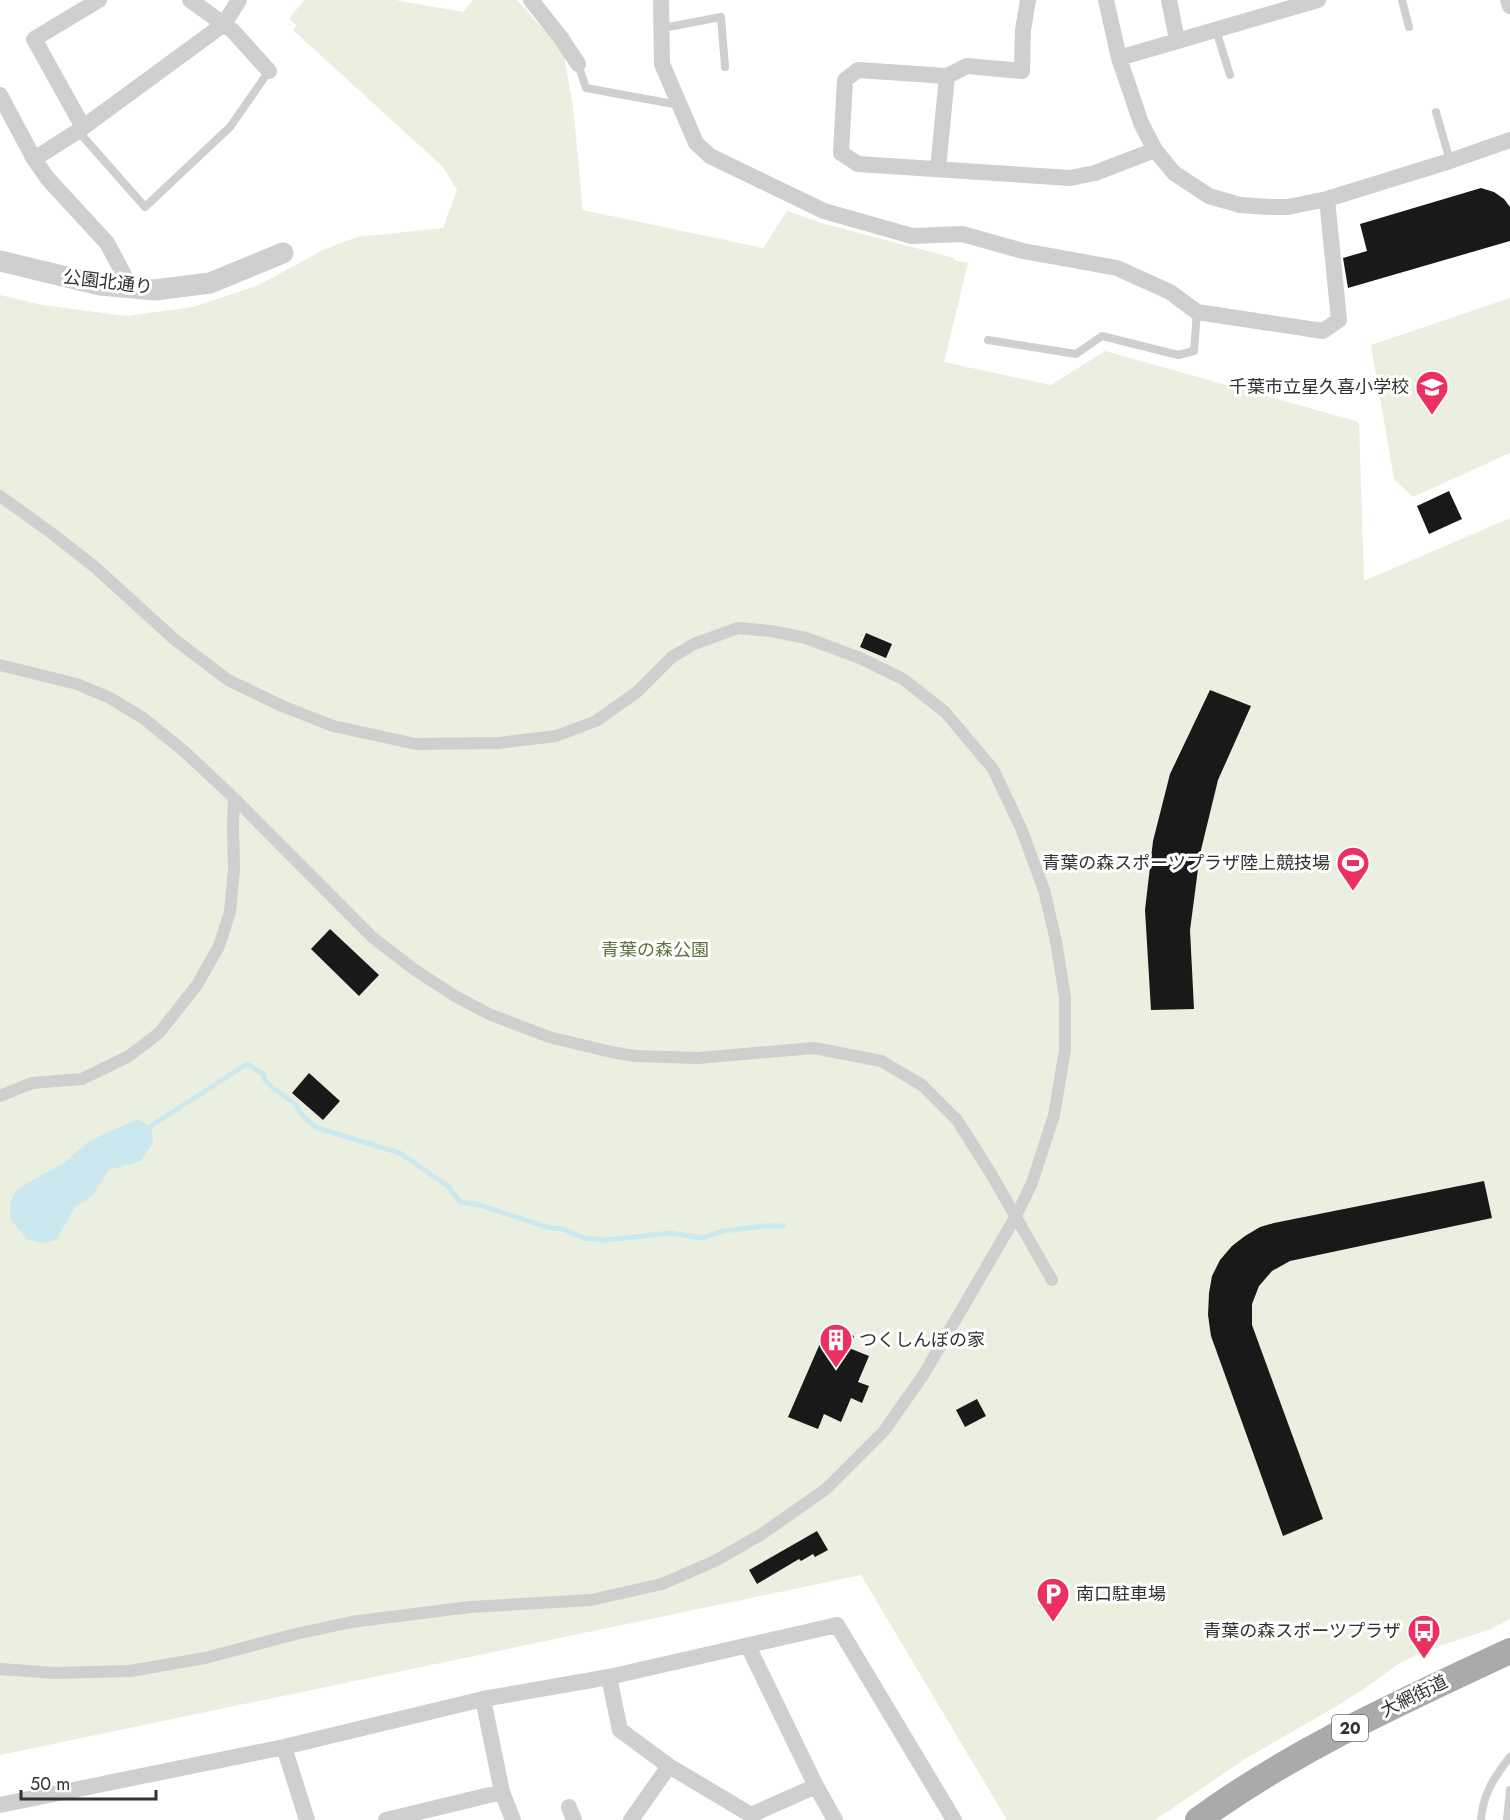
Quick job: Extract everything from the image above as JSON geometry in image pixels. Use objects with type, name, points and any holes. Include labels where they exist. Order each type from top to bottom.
[{"type":"main road","name":"大網街道","points":[[1205,1818],[1261,1778],[1318,1744],[1419,1693],[1510,1651]]},
{"type":"street","points":[[81,129],[34,39],[99,0]]},
{"type":"street","points":[[190,0],[232,30],[269,71]]},
{"type":"street","points":[[34,159],[81,129],[224,24],[239,0]]},
{"type":"street","points":[[531,0],[578,63]]},
{"type":"street","points":[[661,0],[662,64],[696,143],[710,156],[824,211],[912,236],[962,234],[1023,251],[1117,267],[1170,292],[1197,312],[1323,331],[1339,320],[1328,199]]},
{"type":"street","points":[[1028,0],[1023,30],[1022,71],[968,66],[946,76],[858,70],[845,80],[841,153],[858,164],[1070,178],[1095,173],[1155,150]]},
{"type":"street","points":[[1106,0],[1119,58],[1141,123],[1155,150],[1174,173],[1209,196],[1240,205],[1288,207],[1328,199],[1510,140]]},
{"type":"street","points":[[1169,0],[1178,40]]},
{"type":"street","points":[[1119,58],[1318,0]]},
{"type":"street","points":[[1508,0],[1510,6]]},
{"type":"street","points":[[938,169],[946,76]]},
{"type":"street","points":[[2,105],[48,179],[107,243],[131,288]]},
{"type":"street","name":"公園北通り","points":[[0,261],[100,285],[155,290],[210,283],[284,253]]},
{"type":"street","points":[[0,496],[96,568],[174,639],[228,681],[333,726],[416,744],[498,743],[556,736],[596,721],[637,692],[672,657],[687,648],[738,628],[771,631],[806,638],[860,658],[903,679],[945,712],[993,769],[1021,828],[1044,890],[1056,941],[1065,997],[1065,1050],[1053,1115],[1032,1183],[1016,1216],[924,1374],[884,1431],[825,1489],[762,1534],[715,1562],[662,1584],[591,1600],[470,1607],[351,1622],[205,1658],[130,1671],[54,1673],[0,1669]]},
{"type":"street","points":[[0,665],[77,684],[110,698],[143,718],[185,752],[234,798],[372,937],[415,970],[455,996],[489,1014],[549,1037],[635,1056],[698,1058],[814,1048],[881,1061],[922,1085],[957,1120],[990,1172],[1052,1280]]},
{"type":"street","points":[[0,1096],[32,1083],[82,1079],[129,1056],[159,1033],[197,985],[219,946],[230,912],[234,869],[234,798]]},
{"type":"street","points":[[0,1805],[284,1747],[483,1699],[609,1677],[837,1625],[954,1820]]},
{"type":"street","points":[[748,1646],[835,1820]]},
{"type":"street","points":[[609,1677],[620,1730],[669,1766],[751,1815],[816,1786]]},
{"type":"street","points":[[483,1699],[502,1792],[513,1820]]},
{"type":"street","points":[[284,1747],[307,1820]]},
{"type":"street","points":[[631,1820],[669,1766]]},
{"type":"street","points":[[386,1820],[502,1792]]},
{"type":"lane","points":[[1402,0],[1409,27]]},
{"type":"lane","points":[[663,28],[721,17],[725,67]]},
{"type":"lane","points":[[1216,30],[1230,75]]},
{"type":"lane","points":[[578,63],[586,88],[679,105]]},
{"type":"lane","points":[[81,129],[145,207],[230,127],[269,71]]},
{"type":"lane","points":[[1436,112],[1450,161]]},
{"type":"lane","points":[[988,340],[1076,354],[1102,336],[1178,355],[1194,351],[1197,312]]},
{"type":"lane","points":[[1480,1820],[1482,1805],[1495,1776],[1510,1757]]},
{"type":"lane","points":[[1509,1814],[1510,1790]]},
{"type":"green space","name":"青葉の森公園","points":[[304,0],[395,0],[463,12],[473,0],[517,0],[563,51],[573,107],[583,210],[763,248],[787,211],[825,224],[968,263],[944,362],[1051,385],[1105,351],[1359,422],[1364,581],[1510,518],[1510,1619],[1491,1629],[1427,1650],[1398,1664],[1342,1703],[1245,1759],[1155,1820],[1007,1820],[861,1575],[0,1755],[0,295],[42,305],[126,316],[193,307],[259,285],[323,250],[357,237],[443,228],[457,190],[443,167],[293,30],[297,25],[289,19]]},
{"type":"green space","points":[[1510,298],[1510,453],[1413,497],[1394,479],[1371,345]]},
{"type":"water","points":[[138,1119],[151,1126],[153,1143],[141,1161],[109,1170],[92,1196],[75,1207],[56,1240],[42,1243],[28,1240],[10,1219],[10,1203],[17,1189],[65,1162],[89,1141]]},
{"type":"building","points":[[1481,188],[1494,192],[1510,207],[1510,241],[1348,288],[1343,258],[1367,251],[1360,224]]},
{"type":"building","points":[[1449,491],[1462,519],[1429,534],[1417,506]]},
{"type":"building","points":[[866,633],[892,644],[886,658],[860,647]]},
{"type":"building","points":[[1210,690],[1251,706],[1218,780],[1200,854],[1190,930],[1194,1009],[1151,1010],[1145,910],[1153,841],[1170,774]]},
{"type":"building","points":[[330,929],[379,975],[359,996],[311,949]]},
{"type":"building","points":[[309,1073],[340,1101],[323,1120],[292,1093]]},
{"type":"building","points":[[1484,1181],[1492,1218],[1290,1261],[1272,1271],[1259,1286],[1252,1304],[1252,1325],[1323,1519],[1283,1536],[1211,1336],[1208,1315],[1209,1293],[1212,1276],[1220,1260],[1232,1246],[1260,1227]]},
{"type":"building","name":"つくしんぼの家","points":[[828,1325],[854,1336],[849,1348],[869,1356],[858,1382],[869,1386],[862,1403],[851,1398],[841,1422],[824,1414],[818,1429],[788,1417]]},
{"type":"building","points":[[977,1399],[986,1416],[965,1427],[956,1410]]},
{"type":"building","points":[[817,1531],[828,1550],[815,1557],[813,1554],[801,1561],[799,1559],[757,1584],[749,1570]]},
{"type":"waterway","points":[[151,1126],[247,1064],[263,1074],[264,1079],[294,1103],[304,1117],[317,1128],[400,1153],[449,1187],[460,1202],[480,1205],[550,1228],[563,1229],[584,1238],[606,1240],[670,1233],[702,1238],[724,1231],[783,1226]]},
{"type":"place","name":"千葉市立星久喜小学校","points":[[1432,416]]},
{"type":"place","name":"青葉の森スポーツプラザ陸上競技場","points":[[1353,892]]},
{"type":"place","name":"つくしんぼの家","points":[[836,1369]]},
{"type":"place","name":"南口駐車場","points":[[1053,1623]]},
{"type":"place","name":"青葉の森スポーツプラザ","points":[[1424,1660]]}]
